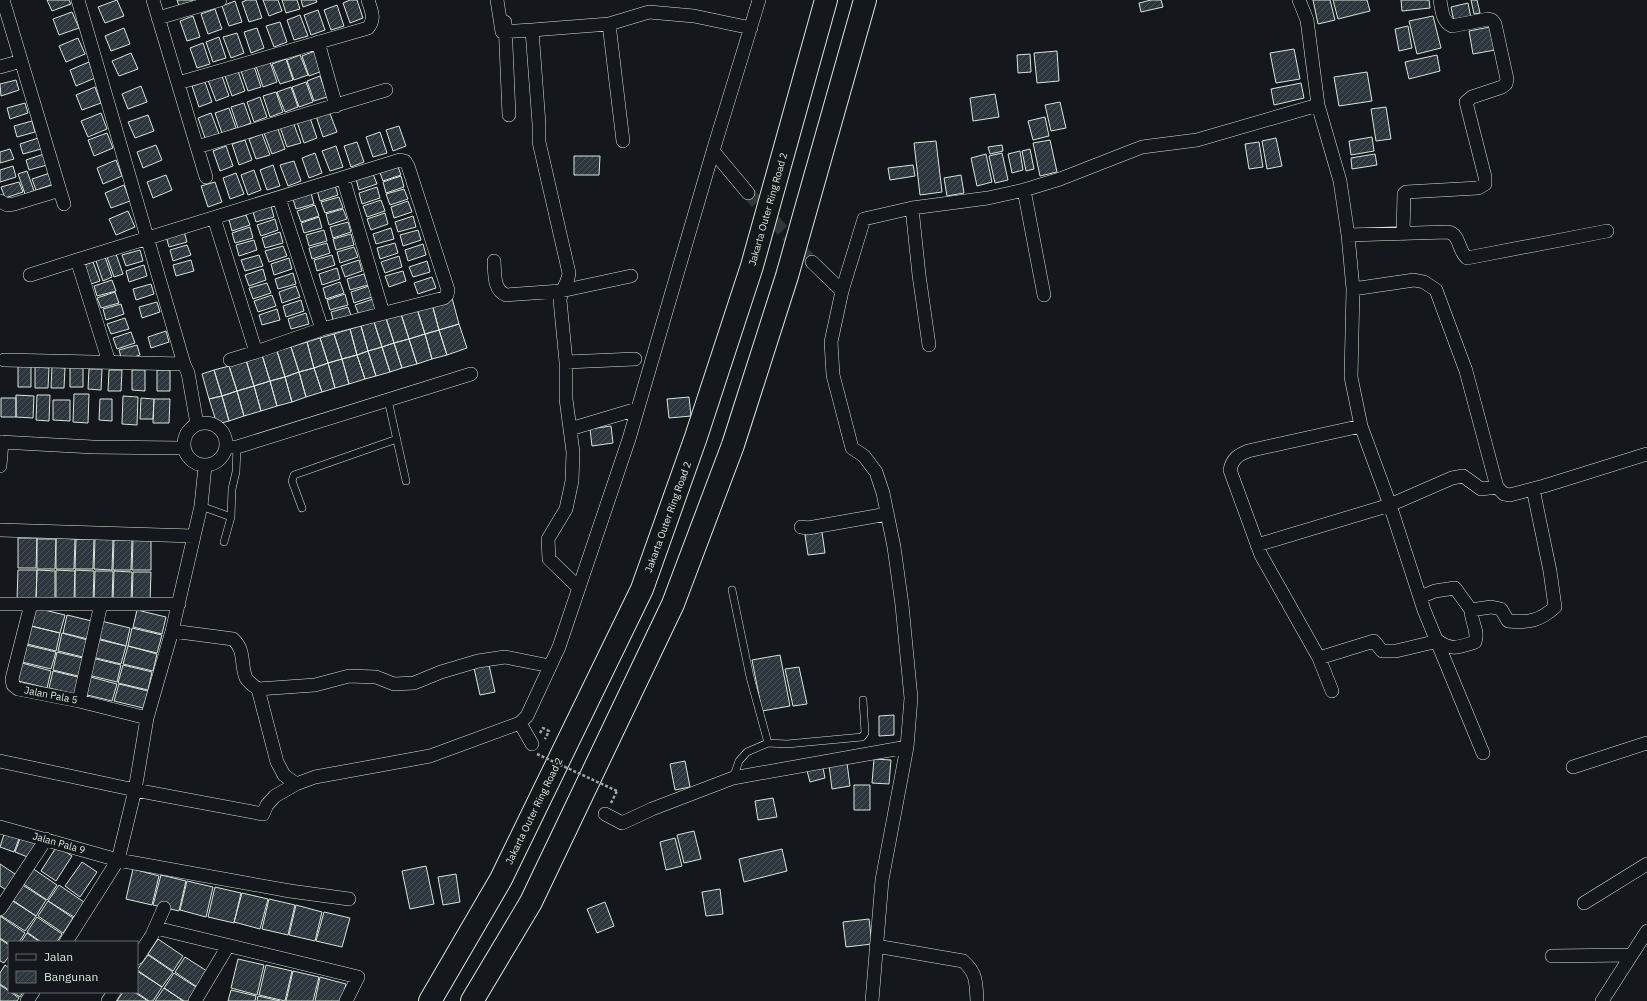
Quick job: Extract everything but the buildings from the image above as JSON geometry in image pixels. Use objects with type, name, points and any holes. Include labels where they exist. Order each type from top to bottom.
[{"type":"highway","name":"Jakarta Outer Ring Road 2","points":[[430,1001],[501,879],[642,589],[696,437],[752,266],[826,0]]},
{"type":"highway","points":[[472,1001],[531,902],[673,604],[733,445],[778,305],[865,0]]},
{"type":"street","points":[[3,0],[64,204]]},
{"type":"street","points":[[78,0],[184,364],[188,373],[197,424]]},
{"type":"street","points":[[153,0],[206,177]]},
{"type":"street","points":[[158,18],[220,0]]},
{"type":"street","points":[[178,83],[368,28],[372,23],[373,18],[368,0]]},
{"type":"street","points":[[497,0],[502,32],[509,114],[504,0]]},
{"type":"street","points":[[0,760],[135,790],[263,814],[267,805],[275,796],[296,784],[315,777],[430,756],[520,723],[527,716],[559,647],[614,487],[759,0]]},
{"type":"street","points":[[1299,0],[1307,20],[1318,105],[1340,181],[1348,235],[1353,289],[1351,377],[1361,426],[1390,505],[1420,597],[1483,753]]},
{"type":"street","points":[[1403,234],[1404,194],[1406,192],[1478,188],[1485,184],[1485,177],[1466,102],[1472,97],[1502,87],[1506,84],[1507,79],[1495,24],[1492,20],[1488,19],[1452,26],[1448,24],[1444,18],[1440,0]]},
{"type":"street","points":[[502,32],[609,24],[650,12],[694,16],[751,28]]},
{"type":"street","points":[[609,24],[623,141]]},
{"type":"street","points":[[532,30],[539,142],[570,273],[568,281],[561,291],[562,326],[566,362],[566,399],[573,452],[572,481],[566,509],[548,539],[549,559],[579,588]]},
{"type":"street","points":[[318,42],[336,106]]},
{"type":"street","points":[[0,67],[21,61]]},
{"type":"street","points":[[197,147],[386,90]]},
{"type":"street","points":[[872,1001],[882,880],[907,747],[911,698],[902,605],[894,547],[883,493],[876,472],[864,456],[852,448],[833,375],[831,342],[842,291],[864,219],[912,208],[988,198],[1024,190],[1060,179],[1142,146],[1197,140],[1318,105]]},
{"type":"street","points":[[713,151],[748,193]]},
{"type":"street","points":[[30,275],[400,160],[405,161],[408,166],[448,290],[447,295],[444,298],[384,312],[322,329],[230,360]]},
{"type":"street","points":[[343,178],[384,312]]},
{"type":"street","points":[[0,201],[7,205],[14,204],[60,190]]},
{"type":"street","points":[[1024,190],[1044,295]]},
{"type":"street","points":[[279,198],[322,329]]},
{"type":"street","points":[[912,208],[919,275],[930,345]]},
{"type":"street","points":[[214,218],[256,352]]},
{"type":"street","points":[[1348,235],[1452,232],[1467,258],[1608,231]]},
{"type":"street","points":[[76,260],[109,362]]},
{"type":"street","points":[[494,261],[498,289],[501,293],[506,295],[561,291],[632,276]]},
{"type":"street","points":[[812,262],[842,291]]},
{"type":"street","points":[[1353,289],[1414,280],[1424,282],[1436,290],[1466,371],[1497,487],[1504,494],[1510,495],[1533,489],[1647,454]]},
{"type":"street","points":[[566,362],[634,359]]},
{"type":"street","points":[[4,360],[184,364]]},
{"type":"street","points":[[232,447],[224,433],[212,423],[197,424],[186,433],[183,448],[191,461],[205,466],[219,460],[232,447],[471,374]]},
{"type":"street","points":[[570,429],[637,409]]},
{"type":"street","points":[[1332,691],[1319,658],[1264,561],[1230,470],[1231,464],[1235,458],[1248,451],[1361,426]]},
{"type":"street","points":[[0,466],[1,442],[93,447],[183,448]]},
{"type":"street","points":[[67,941],[118,860],[135,790],[147,718],[179,604],[201,506],[205,466]]},
{"type":"street","points":[[1257,545],[1390,505],[1452,478],[1463,476],[1481,489],[1497,487]]},
{"type":"street","points":[[1471,610],[1491,607],[1501,610],[1508,621],[1526,622],[1546,616],[1555,607],[1550,571],[1533,489]]},
{"type":"street","points":[[801,527],[808,528],[887,514]]},
{"type":"street","points":[[0,530],[194,536]]},
{"type":"street","points":[[1319,658],[1374,641],[1382,651],[1396,651],[1438,641],[1447,647],[1460,647],[1475,642],[1477,636],[1471,617],[1471,610],[1455,588],[1435,591],[1420,597]]},
{"type":"street","points":[[0,604],[179,604]]},
{"type":"street","name":"Jalan Pala 5","points":[[31,604],[12,680],[18,689],[79,701],[147,718]]},
{"type":"street","points":[[79,701],[101,604]]},
{"type":"street","points":[[172,631],[233,639],[239,644],[242,652],[246,678],[258,689],[277,762],[284,776],[296,784]]},
{"type":"street","points":[[258,689],[315,685],[349,676],[376,677],[394,684],[414,683],[441,672],[478,660],[505,657],[550,666]]},
{"type":"street","points":[[520,723],[535,749]]},
{"type":"street","points":[[1573,767],[1647,743]]},
{"type":"street","points":[[605,814],[622,823],[733,778],[907,747]]},
{"type":"street","name":"Jalan Pala 9","points":[[0,827],[118,860],[290,891],[349,899]]},
{"type":"street","points":[[0,908],[46,839]]},
{"type":"street","points":[[1584,903],[1647,864]]},
{"type":"street","points":[[138,956],[156,928],[164,908]]},
{"type":"street","points":[[156,928],[358,977],[346,1001]]},
{"type":"street","points":[[1602,1001],[1647,931]]},
{"type":"street","points":[[195,1001],[228,946]]},
{"type":"street","points":[[876,946],[963,960],[971,968],[976,981],[977,1001]]},
{"type":"street","points":[[1552,956],[1631,955]]},
{"type":"lane","points":[[388,400],[406,481]]},
{"type":"lane","points":[[302,508],[292,481],[294,475],[397,439]]},
{"type":"lane","points":[[224,542],[231,517],[232,489],[236,472],[232,447]]},
{"type":"lane","points":[[201,506],[231,517]]},
{"type":"lane","points":[[732,590],[750,677],[768,743]]},
{"type":"lane","points":[[733,778],[738,761],[747,752],[768,743],[787,744],[862,737],[865,733],[866,725],[863,700]]},
{"type":"path","points":[[535,749],[617,791]]},
{"type":"tunnel","points":[[748,193],[812,262]]}]
